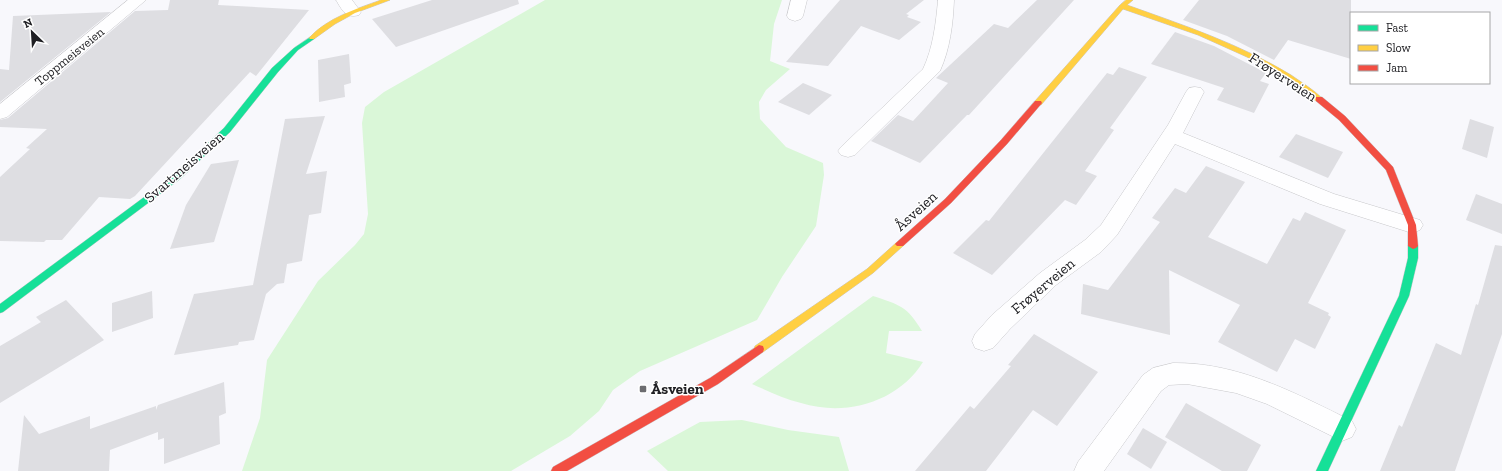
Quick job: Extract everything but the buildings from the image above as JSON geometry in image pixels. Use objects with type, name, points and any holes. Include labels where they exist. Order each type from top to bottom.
[{"type":"street","name":"Toppmeisveien","points":[[0,113],[138,0]]},
{"type":"street","name":"Svartmeisveien","points":[[0,309],[177,177],[227,130],[275,70],[296,49],[333,22],[348,6],[388,0]]},
{"type":"street","points":[[795,16],[799,0]]},
{"type":"street","points":[[848,151],[876,126],[931,71],[938,56],[945,16],[946,0]]},
{"type":"street","name":"Åsveien","points":[[557,471],[714,381],[870,271],[948,201],[1004,142],[1122,6],[1130,0]]},
{"type":"street","name":"Frøyerveien","points":[[1122,6],[1221,41],[1250,54],[1299,83],[1342,118],[1390,170],[1412,225],[1413,258],[1404,296],[1322,471]]},
{"type":"street","name":"Frøyerveien","points":[[984,341],[1001,322],[1048,279],[1093,246],[1109,230],[1178,125],[1195,92]]},
{"type":"street","points":[[1171,135],[1327,199],[1412,225]]},
{"type":"street","points":[[1088,471],[1152,383],[1162,376],[1176,373],[1207,376],[1250,386],[1275,396],[1342,429]]},
{"type":"green space","points":[[545,0],[782,0],[774,24],[770,61],[790,69],[766,90],[759,102],[760,119],[786,147],[823,163],[824,175],[816,226],[782,277],[757,320],[640,371],[613,390],[599,411],[570,436],[511,471],[242,471],[260,418],[267,360],[318,281],[355,245],[364,234],[368,214],[362,123],[365,107],[384,92]]},
{"type":"green space","points":[[873,296],[896,304],[907,311],[922,331],[889,331],[886,353],[923,362],[912,376],[900,387],[870,403],[853,407],[836,408],[818,407],[795,401],[776,395],[752,384]]},
{"type":"green space","points":[[742,420],[788,430],[839,437],[849,471],[668,471],[647,451],[700,422]]},
{"type":"traffic: fast","points":[[0,309],[177,177],[227,130],[275,70],[296,49],[312,38]]},
{"type":"traffic: fast","points":[[1322,471],[1404,296],[1413,258],[1413,246]]},
{"type":"traffic: slow","points":[[312,38],[333,23],[353,12],[387,0]]},
{"type":"traffic: slow","points":[[1038,103],[1122,6],[1130,0]]},
{"type":"traffic: slow","points":[[1122,6],[1200,34],[1249,55],[1297,82],[1319,99]]},
{"type":"traffic: slow","points":[[759,349],[870,271],[900,244]]},
{"type":"traffic: jam","points":[[1319,99],[1342,118],[1390,169],[1412,225],[1413,246]]},
{"type":"traffic: jam","points":[[900,244],[948,201],[1004,142],[1038,103]]},
{"type":"traffic: jam","points":[[557,471],[714,381],[759,349]]},
{"type":"place","name":"Åsveien","points":[[643,389]]}]
